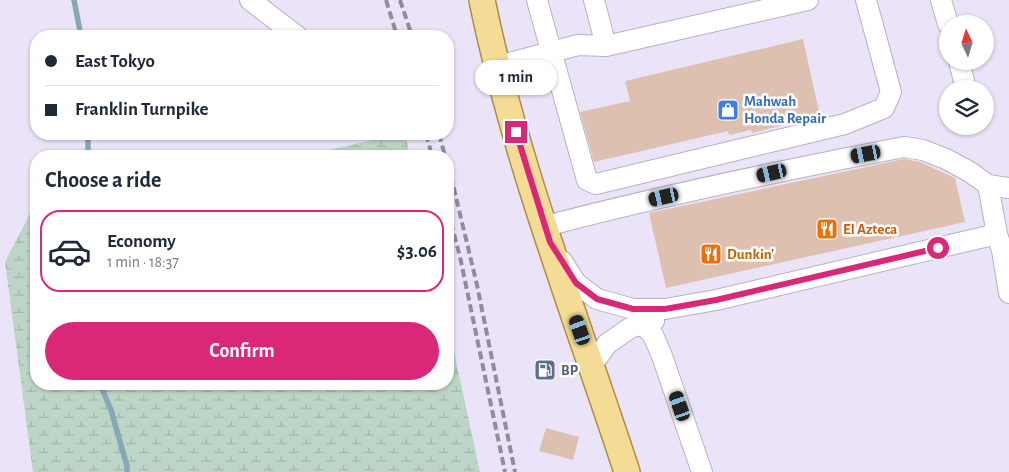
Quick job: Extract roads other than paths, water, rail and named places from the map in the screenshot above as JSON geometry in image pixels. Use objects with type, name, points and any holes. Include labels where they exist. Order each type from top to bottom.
[{"type":"main road","points":[[482,0],[505,97],[542,220],[627,472]]},
{"type":"lane","points":[[250,0],[289,30]]},
{"type":"lane","points":[[538,0],[587,180],[596,184],[845,124],[884,108],[891,92],[866,0]]},
{"type":"lane","points":[[594,0],[606,46]]},
{"type":"lane","points":[[498,66],[578,45],[606,46],[808,0]]},
{"type":"lane","points":[[941,0],[945,15]]},
{"type":"lane","points":[[997,234],[716,300],[665,309],[633,309],[597,299],[576,283],[548,234],[610,209],[752,177],[904,147],[923,150],[946,158],[988,184],[1009,188]]},
{"type":"lane","points":[[988,184],[1009,293]]},
{"type":"lane","points":[[592,365],[607,344],[630,328],[716,300]]},
{"type":"lane","points":[[643,325],[653,335],[660,349],[702,472]]},
{"type":"waterway","points":[[74,0],[80,30]]},
{"type":"waterway","points":[[88,140],[88,150]]},
{"type":"waterway","points":[[103,390],[111,410],[127,472]]},
{"type":"railway","points":[[386,0],[395,30]]},
{"type":"railway","points":[[400,0],[410,30]]},
{"type":"railway","points":[[428,140],[430,150]]},
{"type":"railway","points":[[441,140],[443,150]]},
{"type":"railway","points":[[454,189],[477,285],[515,472]]},
{"type":"railway","points":[[454,234],[505,472]]},
{"type":"place","name":"Mahwah Honda Repair","points":[[728,110]]},
{"type":"place","name":"El Azteca","points":[[827,229]]},
{"type":"place","name":"Dunkin'","points":[[711,254]]},
{"type":"place","name":"BP","points":[[545,370]]}]
